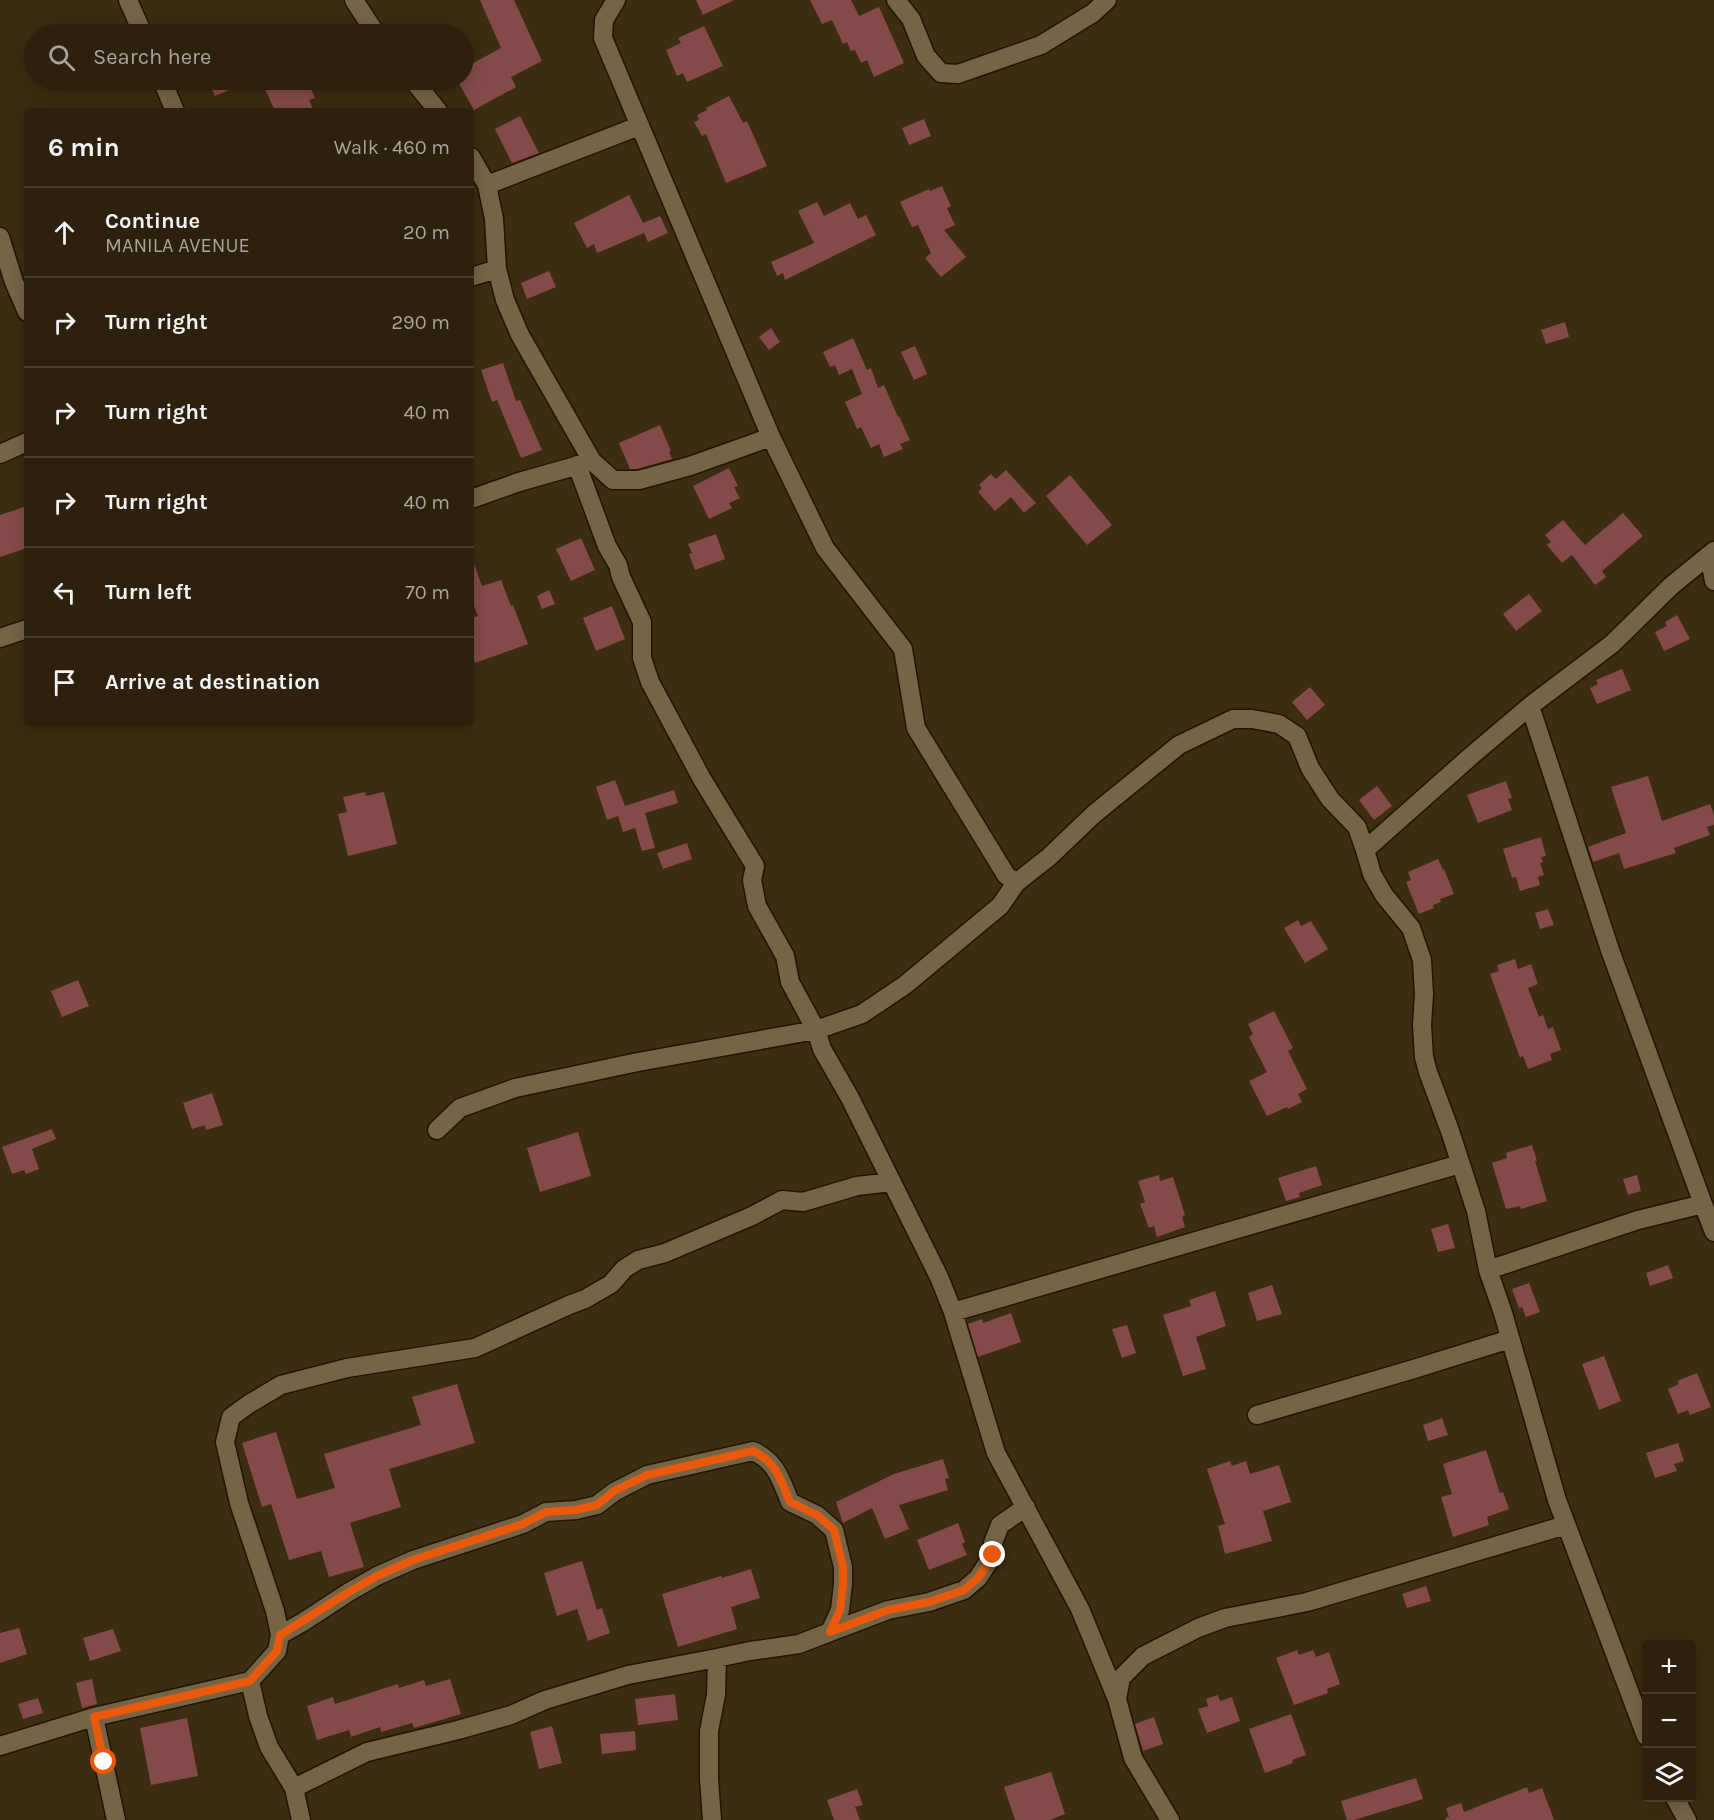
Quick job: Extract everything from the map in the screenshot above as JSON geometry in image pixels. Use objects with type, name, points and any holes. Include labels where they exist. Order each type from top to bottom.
[{"type":"street","points":[[128,0],[139,24]]},
{"type":"street","points":[[354,0],[370,24]]},
{"type":"street","points":[[616,0],[604,20],[603,38],[771,437],[825,548],[903,649],[916,728],[1006,875],[1016,883]]},
{"type":"street","points":[[896,0],[911,19],[926,56],[940,73],[958,74],[1041,45],[1093,13],[1107,0]]},
{"type":"street","points":[[166,90],[174,108]]},
{"type":"street","points":[[421,90],[436,108]]},
{"type":"street","points":[[487,185],[639,126]]},
{"type":"street","points":[[474,161],[487,185],[494,219],[497,268],[505,300],[584,463],[608,546],[642,622],[642,658],[650,682],[702,779],[755,866],[752,880],[757,906],[785,956],[790,982],[939,1277],[953,1312],[996,1453],[1080,1609],[1117,1699],[1133,1758],[1170,1820]]},
{"type":"street","points":[[0,237],[24,305]]},
{"type":"street","points":[[474,276],[497,268]]},
{"type":"street","points":[[474,498],[584,463],[613,480],[639,480],[690,466],[771,437]]},
{"type":"street","points":[[0,454],[24,443]]},
{"type":"street","points":[[1365,850],[1530,706],[1612,644],[1671,586],[1711,553]]},
{"type":"street","points":[[1711,553],[1714,581]]},
{"type":"street","points":[[0,638],[24,630]]},
{"type":"street","points":[[1530,706],[1610,950],[1714,1232]]},
{"type":"street","points":[[437,1130],[460,1108],[515,1088],[650,1060],[816,1030],[862,1014],[905,985],[1000,906],[1016,883],[1049,857],[1094,814],[1179,745],[1233,719],[1252,719],[1279,724],[1297,736],[1310,768],[1330,800],[1357,827],[1372,874],[1384,896],[1411,928],[1422,960],[1424,994],[1422,1025],[1424,1057],[1428,1072],[1476,1211],[1488,1270],[1503,1313],[1557,1500],[1642,1723]]},
{"type":"street","points":[[953,1312],[1460,1164]]},
{"type":"street","points":[[0,1746],[94,1717],[250,1681],[277,1651],[280,1635],[239,1503],[225,1442],[231,1417],[249,1404],[281,1385],[347,1368],[475,1348],[585,1299],[611,1284],[624,1269],[638,1260],[665,1253],[752,1216],[782,1200],[803,1202],[857,1186],[892,1182]]},
{"type":"street","points":[[1488,1270],[1638,1220],[1703,1204]]},
{"type":"street","points":[[1257,1415],[1510,1339]]},
{"type":"street","points":[[280,1635],[377,1576],[413,1560],[523,1524],[546,1512],[576,1510],[597,1505],[614,1491],[647,1475],[753,1451],[765,1456],[777,1473],[790,1502],[817,1515],[834,1530],[843,1567],[843,1584],[840,1610],[830,1632]]},
{"type":"street","points":[[294,1788],[367,1752],[511,1715],[545,1700],[628,1675],[750,1651],[799,1644],[888,1610],[929,1602],[964,1590],[978,1578],[993,1555],[993,1543],[1000,1525],[1026,1508]]},
{"type":"street","points":[[1117,1699],[1121,1678],[1143,1656],[1197,1628],[1225,1618],[1307,1602],[1566,1525]]},
{"type":"street","points":[[712,1820],[709,1731],[716,1695],[717,1658]]},
{"type":"street","points":[[250,1681],[258,1716],[270,1747],[294,1788],[300,1820]]},
{"type":"street","points":[[94,1717],[116,1820]]},
{"type":"street","points":[[1678,1802],[1687,1820]]},
{"type":"building","points":[[480,0],[514,0],[542,61],[511,77],[516,87],[474,110],[463,90],[474,90],[474,63],[501,48]]},
{"type":"building","points":[[696,0],[734,0],[703,15]]},
{"type":"building","points":[[810,0],[851,0],[859,16],[879,7],[904,63],[874,77],[867,60],[861,63],[855,50],[851,51],[847,42],[843,44],[832,20],[822,24]]},
{"type":"building","points":[[704,26],[723,66],[687,82],[683,73],[677,76],[666,50],[681,43],[678,38]]},
{"type":"building","points":[[212,90],[229,90],[215,96]]},
{"type":"building","points":[[266,90],[311,90],[315,98],[309,100],[313,108],[274,108]]},
{"type":"building","points":[[729,96],[743,123],[747,121],[767,166],[726,183],[706,134],[702,136],[694,122],[699,120],[697,115],[707,110],[706,108]]},
{"type":"building","points":[[520,116],[539,153],[512,163],[495,129]]},
{"type":"building","points":[[924,119],[931,136],[909,145],[902,128]]},
{"type":"building","points":[[942,186],[951,206],[947,208],[955,225],[944,230],[966,257],[941,277],[925,258],[931,253],[918,225],[912,227],[900,202],[929,189],[930,191]]},
{"type":"building","points":[[629,195],[643,223],[660,216],[668,233],[648,242],[644,233],[597,253],[594,244],[587,248],[574,223]]},
{"type":"building","points":[[817,202],[824,216],[850,203],[858,219],[866,215],[876,235],[785,280],[783,273],[777,276],[771,262],[814,243],[798,211]]},
{"type":"building","points":[[549,271],[556,287],[527,299],[521,283]]},
{"type":"building","points":[[1565,322],[1569,337],[1546,344],[1541,330]]},
{"type":"building","points":[[771,328],[780,342],[769,350],[759,337]]},
{"type":"building","points":[[853,338],[867,370],[871,368],[878,388],[884,385],[910,440],[900,444],[903,449],[884,457],[879,444],[871,448],[861,427],[857,429],[845,402],[862,394],[852,369],[839,375],[835,365],[830,367],[823,352]]},
{"type":"building","points":[[915,346],[927,374],[914,380],[901,352]]},
{"type":"building","points":[[503,363],[516,401],[520,400],[542,450],[521,458],[497,400],[492,402],[481,370]]},
{"type":"building","points":[[660,425],[672,459],[630,469],[619,443]]},
{"type":"building","points":[[729,468],[738,486],[734,487],[740,498],[729,503],[732,508],[709,519],[693,486]]},
{"type":"building","points":[[1006,470],[1036,503],[1024,513],[1011,497],[995,511],[978,492],[982,488],[979,485],[991,474],[996,479]]},
{"type":"building","points":[[1070,475],[1112,525],[1087,545],[1046,496]]},
{"type":"building","points":[[24,507],[24,549],[0,557],[0,515]]},
{"type":"building","points":[[1623,513],[1643,536],[1602,571],[1606,577],[1595,585],[1572,555],[1562,563],[1547,545],[1551,542],[1545,535],[1563,520],[1585,545]]},
{"type":"building","points":[[716,534],[725,559],[695,570],[688,544]]},
{"type":"building","points":[[581,538],[595,570],[571,581],[556,549]]},
{"type":"building","points":[[474,564],[482,586],[501,580],[528,644],[475,663],[474,617],[478,616],[474,606]]},
{"type":"building","points":[[549,590],[555,604],[542,609],[537,596]]},
{"type":"building","points":[[1529,594],[1542,611],[1516,631],[1503,614]]},
{"type":"building","points":[[612,606],[625,639],[596,651],[583,618]]},
{"type":"building","points":[[1677,615],[1690,639],[1664,651],[1655,632],[1667,626],[1665,622]]},
{"type":"building","points":[[1622,669],[1631,690],[1597,704],[1590,688],[1598,684],[1596,680]]},
{"type":"building","points":[[1310,687],[1325,705],[1307,720],[1292,702]]},
{"type":"building","points":[[1648,776],[1662,821],[1710,804],[1714,815],[1714,825],[1707,827],[1710,835],[1674,848],[1676,853],[1624,869],[1619,853],[1593,862],[1588,847],[1626,833],[1611,787]]},
{"type":"building","points":[[615,780],[625,806],[674,790],[678,803],[645,813],[655,848],[642,851],[635,828],[623,832],[618,816],[607,820],[596,787]]},
{"type":"building","points":[[1506,781],[1512,798],[1508,799],[1512,810],[1478,823],[1467,795]]},
{"type":"building","points":[[1377,786],[1392,806],[1374,820],[1359,800]]},
{"type":"building","points":[[365,792],[366,796],[384,792],[397,844],[348,856],[338,814],[347,812],[343,797]]},
{"type":"building","points":[[1541,837],[1546,856],[1541,857],[1543,862],[1540,863],[1544,875],[1538,877],[1540,885],[1520,891],[1516,877],[1512,878],[1503,849]]},
{"type":"building","points":[[687,843],[692,859],[663,869],[657,853]]},
{"type":"building","points":[[1438,859],[1454,894],[1440,899],[1441,902],[1433,905],[1434,908],[1419,914],[1406,882],[1411,880],[1408,872]]},
{"type":"building","points":[[1548,909],[1554,925],[1540,929],[1535,913]]},
{"type":"building","points":[[1298,920],[1301,926],[1311,921],[1328,949],[1305,963],[1284,928]]},
{"type":"building","points":[[1515,959],[1518,969],[1531,964],[1538,984],[1528,988],[1539,1017],[1543,1015],[1548,1029],[1553,1027],[1561,1050],[1550,1054],[1552,1060],[1528,1069],[1523,1056],[1520,1058],[1490,974],[1499,971],[1497,965]]},
{"type":"building","points":[[78,980],[89,1006],[62,1017],[51,991]]},
{"type":"building","points":[[1274,1011],[1293,1048],[1288,1051],[1307,1089],[1298,1094],[1302,1102],[1267,1116],[1249,1081],[1267,1072],[1249,1037],[1253,1034],[1248,1024]]},
{"type":"building","points":[[212,1093],[223,1125],[206,1130],[205,1125],[192,1129],[183,1103]]},
{"type":"building","points":[[52,1129],[56,1139],[32,1149],[39,1169],[26,1174],[24,1170],[12,1174],[2,1147]]},
{"type":"building","points":[[578,1132],[591,1176],[540,1192],[527,1148]]},
{"type":"building","points":[[1532,1145],[1547,1201],[1521,1209],[1520,1206],[1506,1209],[1492,1163],[1507,1158],[1506,1153]]},
{"type":"building","points":[[1316,1166],[1322,1185],[1299,1193],[1300,1197],[1286,1201],[1278,1178]]},
{"type":"building","points":[[1159,1175],[1160,1181],[1173,1177],[1185,1215],[1182,1217],[1185,1227],[1157,1237],[1154,1226],[1149,1228],[1140,1204],[1145,1202],[1138,1181]]},
{"type":"building","points":[[1637,1175],[1641,1191],[1628,1195],[1623,1179]]},
{"type":"building","points":[[1448,1224],[1455,1248],[1438,1252],[1431,1229]]},
{"type":"building","points":[[1668,1265],[1673,1278],[1650,1286],[1646,1273]]},
{"type":"building","points":[[1529,1283],[1540,1312],[1526,1317],[1522,1307],[1519,1308],[1512,1289]]},
{"type":"building","points":[[1272,1285],[1282,1314],[1257,1321],[1248,1293]]},
{"type":"building","points":[[1215,1291],[1226,1326],[1196,1337],[1206,1369],[1183,1376],[1163,1315],[1191,1306],[1189,1300]]},
{"type":"building","points":[[1011,1313],[1021,1342],[978,1357],[968,1324],[982,1319],[983,1323]]},
{"type":"building","points":[[1127,1325],[1136,1353],[1122,1358],[1112,1329]]},
{"type":"building","points":[[1604,1356],[1621,1401],[1599,1410],[1582,1364]]},
{"type":"building","points":[[1697,1373],[1711,1407],[1690,1415],[1688,1410],[1678,1414],[1668,1389],[1679,1384],[1677,1381]]},
{"type":"building","points":[[457,1384],[475,1443],[389,1469],[401,1507],[350,1523],[364,1567],[329,1577],[321,1551],[289,1560],[271,1504],[262,1507],[242,1443],[276,1432],[297,1499],[335,1488],[324,1454],[421,1425],[412,1397]]},
{"type":"building","points":[[1442,1418],[1448,1435],[1428,1441],[1423,1425]]},
{"type":"building","points":[[1678,1443],[1684,1461],[1674,1464],[1677,1471],[1655,1478],[1646,1453]]},
{"type":"building","points":[[1486,1450],[1500,1493],[1503,1492],[1509,1509],[1487,1517],[1489,1525],[1453,1537],[1441,1497],[1452,1494],[1443,1464]]},
{"type":"building","points":[[943,1459],[949,1478],[945,1479],[948,1490],[899,1505],[909,1529],[885,1539],[872,1508],[843,1523],[836,1502],[894,1474]]},
{"type":"building","points":[[1230,1461],[1232,1466],[1246,1461],[1250,1474],[1279,1465],[1291,1502],[1263,1511],[1272,1541],[1225,1554],[1218,1526],[1225,1524],[1207,1469]]},
{"type":"building","points":[[958,1523],[965,1542],[962,1544],[967,1555],[929,1570],[917,1540]]},
{"type":"building","points":[[582,1561],[597,1610],[602,1608],[610,1633],[588,1641],[577,1609],[557,1616],[544,1573]]},
{"type":"building","points":[[751,1569],[760,1598],[731,1607],[737,1629],[678,1647],[662,1594]]},
{"type":"building","points":[[1426,1586],[1431,1601],[1407,1608],[1402,1594]]},
{"type":"building","points":[[19,1628],[27,1654],[0,1663],[0,1633]]},
{"type":"building","points":[[113,1629],[121,1651],[90,1661],[83,1638]]},
{"type":"building","points":[[1297,1650],[1299,1655],[1313,1650],[1316,1657],[1329,1652],[1340,1684],[1327,1689],[1328,1693],[1294,1705],[1276,1658]]},
{"type":"building","points":[[92,1679],[97,1704],[82,1708],[76,1683]]},
{"type":"building","points":[[450,1679],[461,1714],[414,1728],[412,1723],[381,1732],[380,1727],[351,1737],[349,1730],[317,1740],[307,1706],[333,1697],[335,1704],[398,1684],[399,1688],[424,1680],[426,1686]]},
{"type":"building","points":[[675,1694],[678,1720],[638,1725],[635,1699]]},
{"type":"building","points":[[1218,1695],[1220,1701],[1232,1697],[1240,1721],[1207,1733],[1198,1709],[1208,1706],[1206,1699]]},
{"type":"building","points":[[38,1698],[43,1713],[23,1719],[18,1704]]},
{"type":"building","points":[[1291,1714],[1306,1755],[1292,1760],[1293,1763],[1265,1773],[1249,1729]]},
{"type":"building","points":[[1154,1717],[1163,1744],[1143,1751],[1135,1724]]},
{"type":"building","points":[[187,1718],[198,1776],[151,1785],[140,1728]]},
{"type":"building","points":[[552,1726],[562,1763],[539,1769],[530,1732]]},
{"type":"building","points":[[635,1731],[636,1750],[602,1754],[600,1734]]},
{"type":"building","points":[[1051,1772],[1065,1814],[1050,1820],[1015,1820],[1004,1787]]},
{"type":"building","points":[[1416,1778],[1423,1799],[1354,1820],[1347,1820],[1341,1801]]},
{"type":"building","points":[[1527,1787],[1529,1793],[1542,1788],[1554,1820],[1446,1820],[1445,1818],[1449,1817],[1446,1808],[1461,1803],[1464,1812]]},
{"type":"building","points":[[857,1789],[863,1805],[855,1807],[860,1820],[834,1820],[827,1800]]},
{"type":"route","points":[[104,1762],[94,1717],[250,1681],[277,1651],[280,1635],[377,1576],[413,1560],[523,1524],[546,1512],[576,1510],[597,1505],[614,1491],[647,1475],[753,1451],[765,1456],[777,1473],[790,1502],[817,1515],[834,1530],[843,1567],[843,1584],[840,1610],[830,1632],[888,1610],[929,1602],[964,1590],[978,1578],[993,1555]]}]
